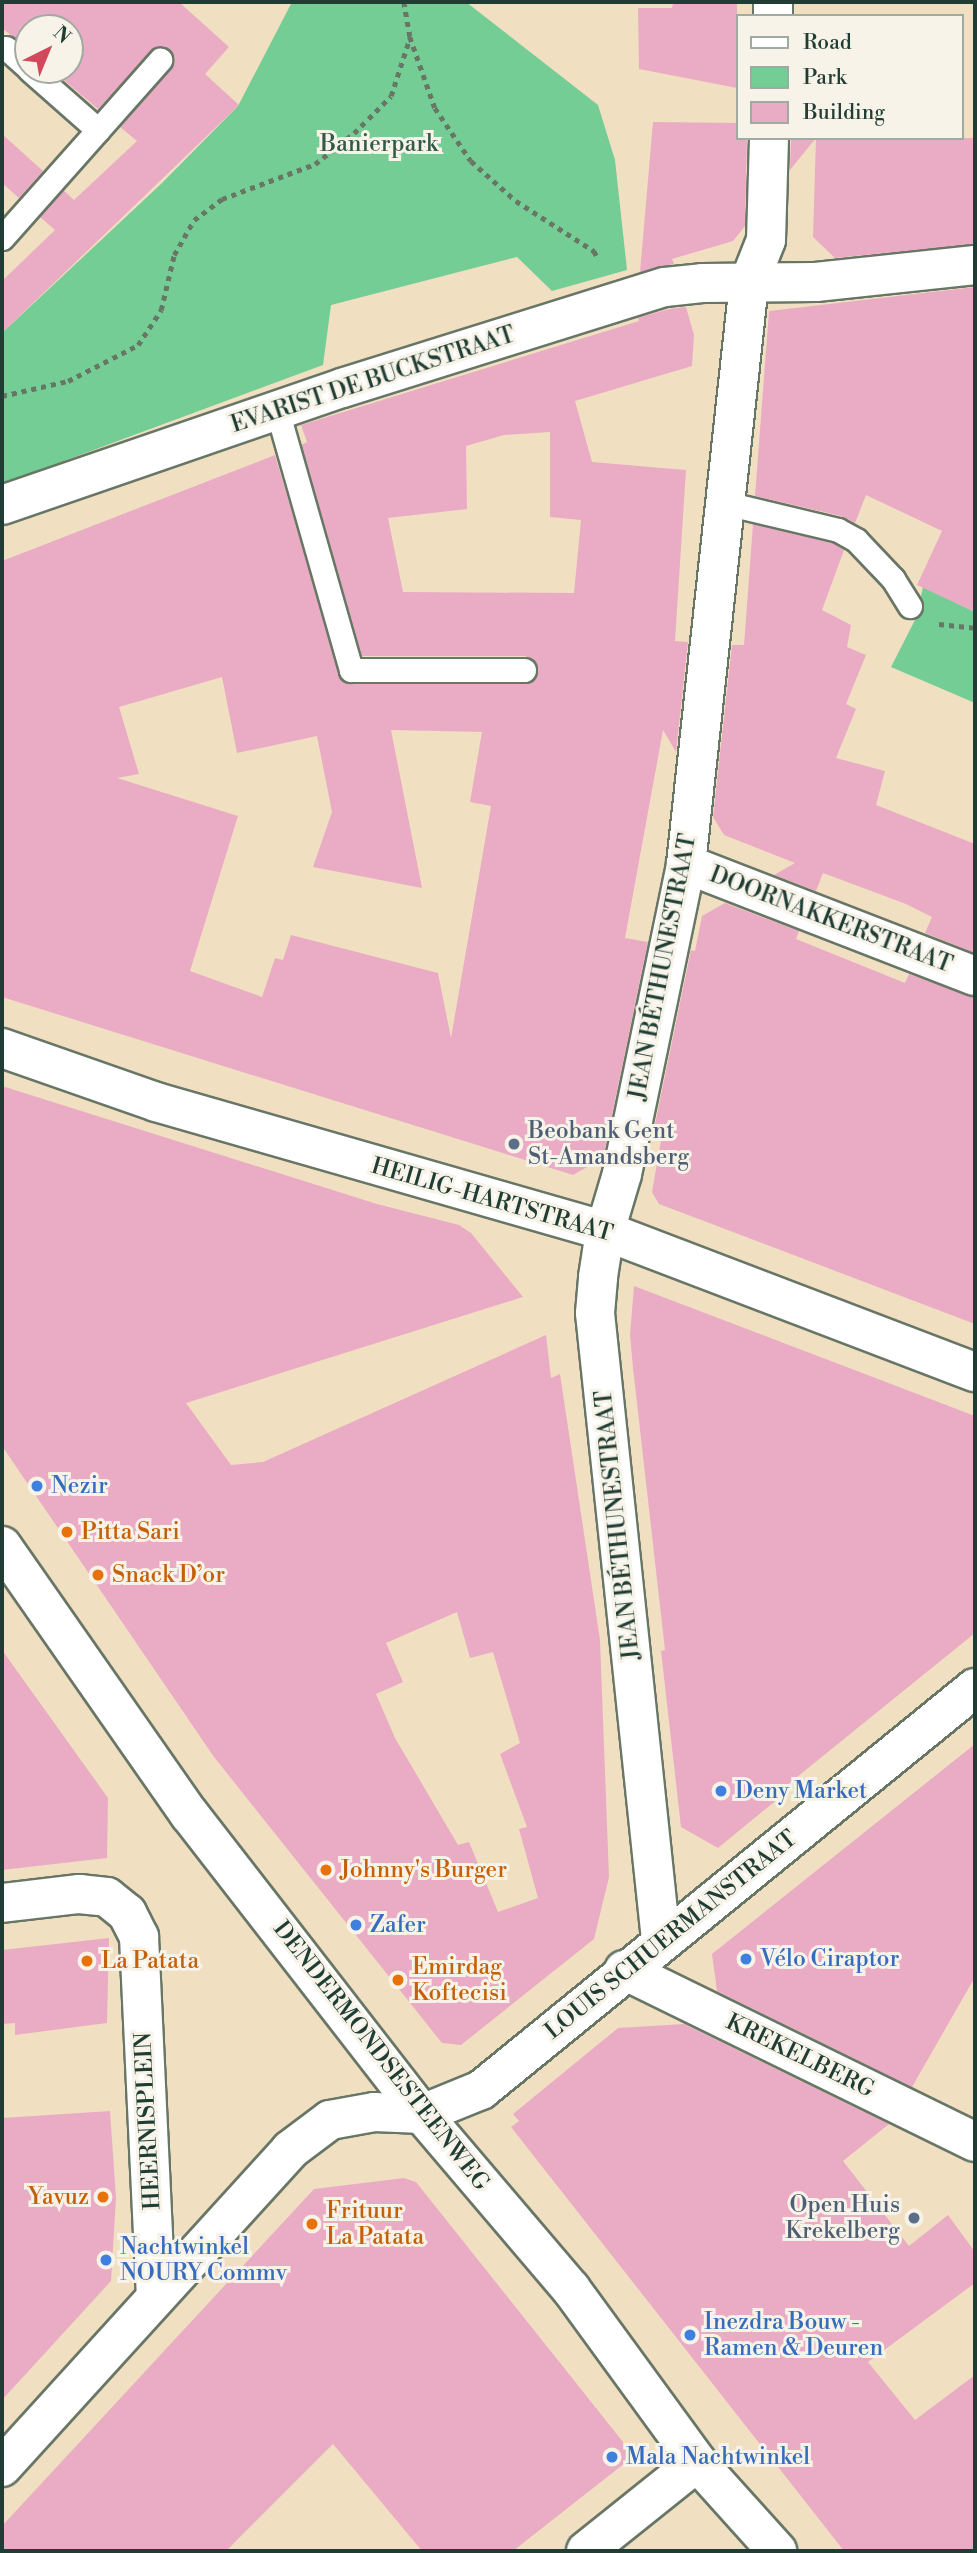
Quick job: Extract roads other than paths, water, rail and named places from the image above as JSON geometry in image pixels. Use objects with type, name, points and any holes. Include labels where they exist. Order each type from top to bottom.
[{"type":"street","name":"JEAN BÉTHUNESTRAAT","points":[[662,1940],[596,1313],[605,1231],[622,1174],[686,864],[749,283],[765,240],[769,140]]},
{"type":"street","name":"EVARIST DE BUCKSTRAAT","points":[[2,505],[276,410],[665,287],[702,283],[837,280],[975,265]]},
{"type":"street","name":"DOORNAKKERSTRAAT","points":[[686,864],[975,976]]},
{"type":"street","name":"HEILIG-HARTSTRAAT","points":[[2,1048],[156,1102],[605,1231],[975,1372]]},
{"type":"street","name":"DENDERMONDSESTEENWEG","points":[[5,1559],[190,1815],[422,2114],[571,2290],[697,2462],[777,2551]]},
{"type":"street","name":"LOUIS SCHUERMANSTRAAT","points":[[422,2114],[481,2090],[624,1970],[975,1688]]},
{"type":"street","name":"HEERNISPLEIN","points":[[2,1903],[79,1894],[107,1897],[127,1913],[139,1937],[156,2297]]},
{"type":"street","name":"KREKELBERG","points":[[624,1970],[975,2142]]},
{"type":"street","points":[[2,2467],[290,2150],[330,2120],[373,2112],[422,2114]]},
{"type":"street","points":[[586,2551],[697,2462]]},
{"type":"lane","points":[[6,48],[14,55]]},
{"type":"lane","points":[[2,238],[160,60]]},
{"type":"lane","points":[[46,84],[98,130]]},
{"type":"lane","points":[[276,410],[351,670],[524,670]]},
{"type":"lane","points":[[725,503],[838,530],[856,540],[884,569],[910,606]]},
{"type":"place","name":"Beobank Gent St-Amandsberg","points":[[514,1144]]},
{"type":"place","name":"Nezir","points":[[37,1486]]},
{"type":"place","name":"Pitta Sari","points":[[67,1532]]},
{"type":"place","name":"Snack D’or","points":[[98,1575]]},
{"type":"place","name":"Deny Market","points":[[721,1791]]},
{"type":"place","name":"Johnny's Burger","points":[[326,1870]]},
{"type":"place","name":"Zafer","points":[[356,1925]]},
{"type":"place","name":"Vélo Ciraptor","points":[[746,1959]]},
{"type":"place","name":"La Patata","points":[[87,1961]]},
{"type":"place","name":"Emirdag Koftecisi","points":[[398,1980]]},
{"type":"place","name":"Yavuz","points":[[103,2197]]},
{"type":"place","name":"Open Huis Krekelberg","points":[[914,2218]]},
{"type":"place","name":"Frituur La Patata","points":[[312,2224]]},
{"type":"place","name":"Nachtwinkel NOURY Commv","points":[[106,2260]]},
{"type":"place","name":"Inezdra Bouw - Ramen & Deuren","points":[[690,2335]]},
{"type":"place","name":"Mala Nachtwinkel","points":[[612,2457]]},
{"type":"park label","name":"Banierpark","points":[[379,144]]}]
